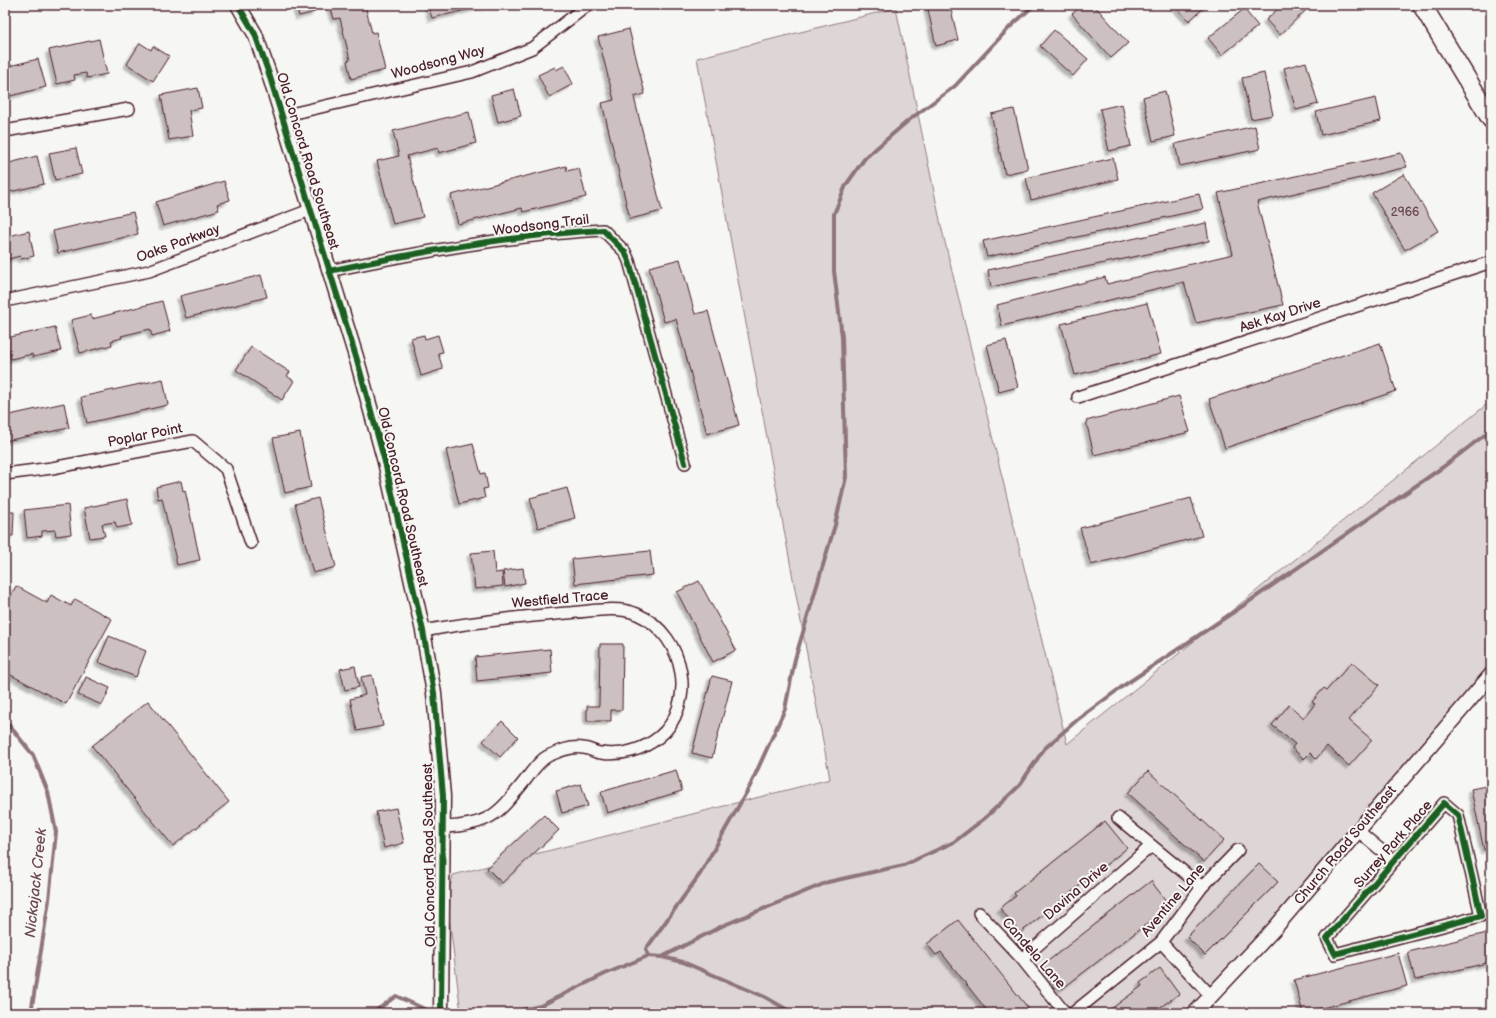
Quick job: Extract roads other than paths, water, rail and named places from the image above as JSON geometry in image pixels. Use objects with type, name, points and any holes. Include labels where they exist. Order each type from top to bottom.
[{"type":"main road","points":[[1422,5],[1491,119]]},
{"type":"street","name":"Old Concord Road Southeast","points":[[238,5],[255,34],[282,116],[357,360],[384,462],[423,631],[435,708],[441,767],[444,827],[441,1013]]},
{"type":"street","name":"Woodsong Way","points":[[282,116],[472,72],[532,48],[588,5]]},
{"type":"street","points":[[5,131],[129,110]]},
{"type":"street","name":"Oaks Parkway","points":[[5,301],[149,272],[310,210]]},
{"type":"street","name":"Woodsong Trail","points":[[329,271],[375,261],[550,233],[603,230],[625,252],[629,261],[685,463]]},
{"type":"street","name":"Ask Kay Drive","points":[[1078,397],[1491,262]]},
{"type":"street","name":"Poplar Point","points":[[5,474],[52,468],[193,442],[226,468],[251,543]]},
{"type":"street","name":"Westfield Trace","points":[[423,631],[510,618],[617,609],[637,614],[655,625],[673,647],[679,660],[683,680],[681,701],[673,721],[660,737],[641,748],[621,753],[600,753],[584,748],[565,749],[546,757],[495,814],[480,823],[464,826],[444,827]]},
{"type":"street","name":"Church Road Southeast","points":[[1195,1013],[1274,929],[1491,674]]},
{"type":"street","name":"Surrey Park Place","points":[[1444,803],[1458,815],[1481,916],[1335,954],[1327,938],[1394,861],[1444,803]]},
{"type":"street","points":[[1118,818],[1202,887]]},
{"type":"street","name":"Surrey Park Place","points":[[1358,830],[1394,861]]},
{"type":"street","name":"Davina Drive","points":[[1022,959],[1151,846]]},
{"type":"street","name":"Aventine Lane","points":[[1073,1013],[1161,942],[1202,887],[1238,850]]},
{"type":"street","name":"Candela Lane","points":[[979,913],[1022,959],[1065,1013]]},
{"type":"street","points":[[1161,942],[1211,996]]},
{"type":"waterway","points":[[648,956],[646,949],[700,874],[750,786],[785,709],[795,659],[835,525],[846,477],[842,337],[834,271],[834,214],[846,185],[865,158],[909,120],[955,86],[1009,28],[1034,5]]},
{"type":"waterway","points":[[662,957],[722,926],[828,882],[904,865],[954,842],[985,818],[1019,786],[1044,749],[1077,720],[1123,686],[1244,605],[1443,467],[1491,430]]},
{"type":"waterway","name":"Nickajack Creek","points":[[5,720],[33,755],[48,792],[56,832],[49,900],[31,1013]]},
{"type":"waterway","points":[[508,1013],[540,1006],[605,974],[648,956],[662,957],[683,962],[765,997],[793,1013]]},
{"type":"waterway","points":[[373,1013],[396,996],[427,1010],[439,1012]]}]
